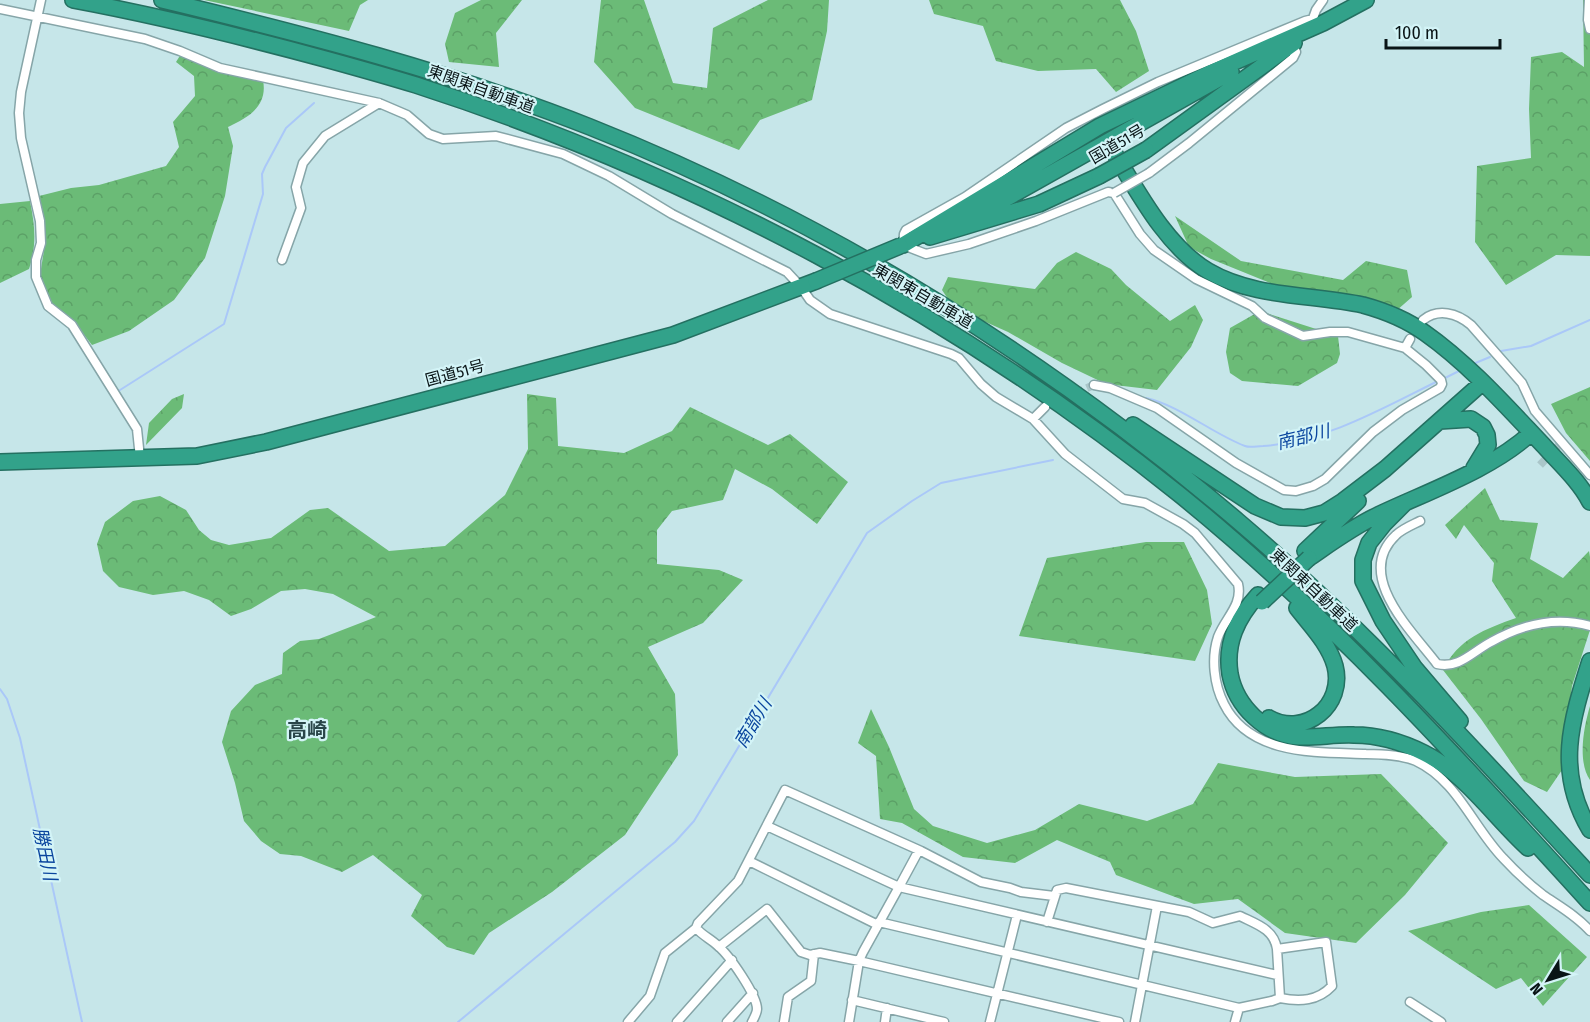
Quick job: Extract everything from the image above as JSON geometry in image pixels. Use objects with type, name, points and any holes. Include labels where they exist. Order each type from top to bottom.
[{"type":"highway","name":"東関東自動車道","points":[[73,0],[278,46],[412,84],[516,120],[687,191],[787,240],[961,339],[1048,396],[1127,453],[1230,537],[1316,615],[1410,708],[1589,902]]},
{"type":"highway","name":"東関東自動車道","points":[[162,0],[418,67],[626,141],[790,218],[914,287],[1056,380],[1192,483],[1283,561],[1421,695],[1590,875]]},
{"type":"highway","name":"国道51号","points":[[902,245],[1100,126],[1366,0]]},
{"type":"highway","name":"国道51号","points":[[0,462],[197,456],[266,442],[673,335],[809,284],[902,245],[1039,204],[1099,176],[1146,150],[1317,29],[1317,23]]},
{"type":"highway","points":[[1214,84],[1289,47]]},
{"type":"highway","points":[[963,226],[1000,202],[1214,84],[1245,65],[1251,55]]},
{"type":"highway","points":[[1108,143],[1169,236],[1180,250],[1208,271],[1252,288],[1363,305],[1407,322],[1425,333],[1482,383],[1532,433],[1575,481],[1590,502]]},
{"type":"highway","points":[[929,229],[1000,202]]},
{"type":"highway","points":[[1056,380],[1098,400],[1255,506],[1281,517],[1305,518],[1324,513],[1385,469],[1482,383]]},
{"type":"highway","points":[[1440,421],[1471,418],[1483,426],[1488,445],[1472,471]]},
{"type":"highway","points":[[1307,555],[1355,527],[1472,471],[1517,446],[1532,433]]},
{"type":"highway","points":[[1385,469],[1370,490],[1344,513],[1307,555],[1239,620],[1230,642],[1229,655],[1234,690],[1249,712],[1269,728],[1285,734],[1298,737],[1367,736],[1404,744],[1437,760],[1506,827],[1589,902]]},
{"type":"highway","points":[[1404,504],[1375,534],[1366,547],[1362,570],[1366,592],[1414,667],[1590,875]]},
{"type":"highway","points":[[1230,537],[1291,599],[1332,657],[1336,676],[1335,692],[1325,709],[1312,719],[1292,724],[1273,720],[1258,710],[1242,689],[1237,663],[1238,646],[1242,631],[1260,599]]},
{"type":"highway","points":[[1590,661],[1575,710],[1569,747],[1570,773],[1575,798],[1590,830]]},
{"type":"street","points":[[41,0],[21,92],[19,113],[21,138],[40,221],[42,243],[36,260],[36,277],[48,306],[72,325],[137,429],[140,458]]},
{"type":"street","points":[[1289,47],[1296,52],[1293,58],[1189,143],[1149,173],[1114,193],[1108,192],[1036,221],[969,244],[926,254],[902,245],[906,230],[965,197],[1075,123],[1158,82],[1305,21],[1317,23],[1316,10],[1323,0]]},
{"type":"street","points":[[1589,0],[1590,29]]},
{"type":"street","points":[[0,9],[145,39],[220,68],[379,103],[407,115],[429,134],[443,139],[496,136],[563,154],[609,176],[672,214],[809,284],[810,300],[830,314],[959,358],[981,384],[996,397],[1033,419],[1065,454],[1124,499],[1145,503],[1184,524],[1195,533],[1238,584],[1240,594],[1238,603],[1218,637],[1215,669],[1224,704],[1233,717],[1258,737],[1286,748],[1301,751],[1384,754],[1415,761],[1422,765],[1439,776],[1453,790],[1488,841],[1503,858],[1541,893],[1584,923],[1590,931]]},
{"type":"street","points":[[282,260],[302,208],[296,187],[303,163],[325,136],[379,103]]},
{"type":"street","points":[[1094,385],[1110,388],[1156,408],[1236,463],[1284,490],[1296,491],[1313,486],[1325,479],[1373,432],[1402,410],[1440,388],[1442,384],[1426,364],[1405,348],[1348,332],[1303,336],[1265,318],[1252,306],[1196,279],[1154,250],[1140,234],[1114,193]]},
{"type":"street","points":[[1423,320],[1435,313],[1446,313],[1464,319],[1471,325],[1522,383],[1535,411],[1590,475]]},
{"type":"street","points":[[1405,348],[1410,339]]},
{"type":"street","points":[[1033,419],[1045,407]]},
{"type":"street","points":[[1420,521],[1404,529],[1389,542],[1382,553],[1379,571],[1391,602],[1437,664],[1452,665],[1492,641],[1533,625],[1563,621],[1586,625]]},
{"type":"street","points":[[628,1022],[650,996],[665,953],[696,928],[698,923],[738,881],[785,790],[919,850],[981,882],[1021,892],[1054,896]]},
{"type":"street","points":[[767,826],[899,887],[1277,975]]},
{"type":"street","points":[[849,1022],[859,961],[919,850]]},
{"type":"street","points":[[748,861],[879,924],[1239,1008],[1272,1002],[1280,998],[1301,1001],[1313,999],[1325,993],[1332,986],[1326,942],[1276,949]]},
{"type":"street","points":[[1047,922],[1057,890],[1065,888],[1189,912],[1213,923],[1239,916],[1270,931],[1276,949],[1280,998]]},
{"type":"street","points":[[1135,1022],[1157,906]]},
{"type":"street","points":[[719,947],[767,909],[801,952],[810,955],[820,953],[859,961],[1119,1022]]},
{"type":"street","points":[[990,1022],[1017,915]]},
{"type":"street","points":[[696,928],[732,960],[753,993],[757,1009],[753,1022]]},
{"type":"street","points":[[784,1022],[788,997],[811,981],[814,954]]},
{"type":"street","points":[[677,1022],[732,960]]},
{"type":"street","points":[[727,1022],[753,993]]},
{"type":"street","points":[[852,1000],[920,1019],[944,1022]]},
{"type":"street","points":[[1410,1002],[1436,1020]]},
{"type":"street","points":[[885,1022],[887,1008]]},
{"type":"street","points":[[1235,1022],[1239,1008]]},
{"type":"green space","points":[[204,0],[368,0],[360,5],[349,31]]},
{"type":"green space","points":[[481,0],[522,0],[496,33],[499,67],[449,62],[445,44],[455,13]]},
{"type":"green space","points":[[601,0],[644,0],[673,83],[707,88],[713,28],[768,0],[829,0],[827,31],[812,100],[760,120],[739,150],[635,108],[594,62]]},
{"type":"green space","points":[[929,0],[1120,0],[1136,31],[1149,71],[1116,92],[1096,69],[1038,71],[996,61],[983,26],[934,14]]},
{"type":"green space","points":[[1583,0],[1590,0],[1590,256],[1556,255],[1506,285],[1475,242],[1477,166],[1531,158],[1529,109],[1531,57],[1562,52],[1584,67]]},
{"type":"green space","points":[[181,54],[263,80],[263,97],[250,115],[228,127],[233,146],[225,196],[205,258],[174,300],[129,331],[92,345],[71,318],[49,301],[40,275],[45,244],[39,196],[71,188],[99,185],[166,166],[179,147],[173,122],[195,96],[194,76],[176,62]]},
{"type":"green space","points":[[30,201],[34,235],[29,269],[0,283],[0,204]]},
{"type":"green space","points":[[1175,216],[1241,261],[1343,280],[1366,261],[1407,270],[1412,297],[1396,311],[1280,287],[1211,259],[1189,247]]},
{"type":"green space","points":[[1076,252],[1111,269],[1126,285],[1170,321],[1195,305],[1203,320],[1191,347],[1157,390],[1106,384],[1062,363],[1008,332],[970,315],[950,302],[942,290],[948,277],[1035,289],[1057,263]]},
{"type":"green space","points":[[1260,311],[1338,336],[1340,354],[1337,363],[1298,386],[1242,381],[1230,373],[1226,352],[1230,328]]},
{"type":"green space","points":[[1590,387],[1590,461],[1566,433],[1551,404]]},
{"type":"green space","points":[[184,394],[182,408],[146,445],[149,423],[172,399]]},
{"type":"green space","points":[[527,394],[556,398],[558,446],[624,453],[672,431],[690,407],[768,445],[790,434],[848,482],[817,524],[772,489],[735,469],[723,500],[672,511],[657,530],[657,564],[719,570],[743,580],[703,623],[648,647],[675,694],[678,755],[625,835],[552,892],[489,933],[474,955],[447,947],[411,916],[422,895],[373,855],[342,872],[301,856],[280,854],[261,841],[244,821],[222,742],[231,711],[255,685],[282,674],[283,653],[300,641],[319,639],[376,617],[333,594],[305,589],[281,591],[251,609],[231,616],[209,600],[184,591],[153,595],[119,587],[103,571],[97,544],[105,522],[133,501],[160,496],[186,510],[199,530],[211,540],[229,545],[271,538],[310,510],[328,508],[389,551],[445,546],[505,495],[528,449]]},
{"type":"green space","points":[[1485,488],[1500,520],[1538,523],[1530,559],[1563,578],[1589,551],[1590,630],[1572,686],[1562,770],[1547,792],[1524,781],[1481,719],[1443,670],[1456,650],[1474,636],[1516,618],[1492,581],[1494,563],[1464,525],[1456,539],[1445,525]]},
{"type":"green space","points":[[1146,542],[1184,542],[1207,590],[1212,624],[1195,661],[1019,636],[1047,558]]},
{"type":"green space","points":[[1590,706],[1590,780],[1583,754],[1584,733]]},
{"type":"green space","points":[[871,709],[914,809],[933,826],[987,843],[1035,830],[1079,804],[1147,821],[1193,804],[1218,763],[1295,777],[1381,774],[1448,843],[1405,895],[1356,943],[1285,933],[1238,899],[1194,904],[1116,875],[1110,862],[1057,840],[1015,863],[963,857],[902,823],[880,819],[876,756],[858,743]]},
{"type":"green space","points":[[1529,905],[1587,957],[1543,1006],[1521,978],[1496,989],[1408,931],[1481,912]]},
{"type":"waterway","points":[[120,390],[224,324],[263,194],[262,174],[286,128],[314,103]]},
{"type":"waterway","name":"南部川","points":[[1501,351],[1531,346],[1590,320]]},
{"type":"waterway","name":"南部川","points":[[1473,364],[1490,357]]},
{"type":"waterway","name":"南部川","points":[[1443,379],[1459,371]]},
{"type":"waterway","name":"南部川","points":[[1146,398],[1184,413],[1232,441],[1254,447],[1286,443],[1331,431],[1438,381]]},
{"type":"waterway","name":"南部川","points":[[458,1022],[675,842],[694,821],[867,533],[941,483],[1053,460]]},
{"type":"waterway","name":"勝田川","points":[[0,689],[7,699],[20,738],[82,1022]]},
{"type":"tunnel","points":[[1054,403],[1094,385]]},
{"type":"tunnel","points":[[1540,465],[1562,442]]},
{"type":"district","name":"高崎","points":[[307,730]]}]
